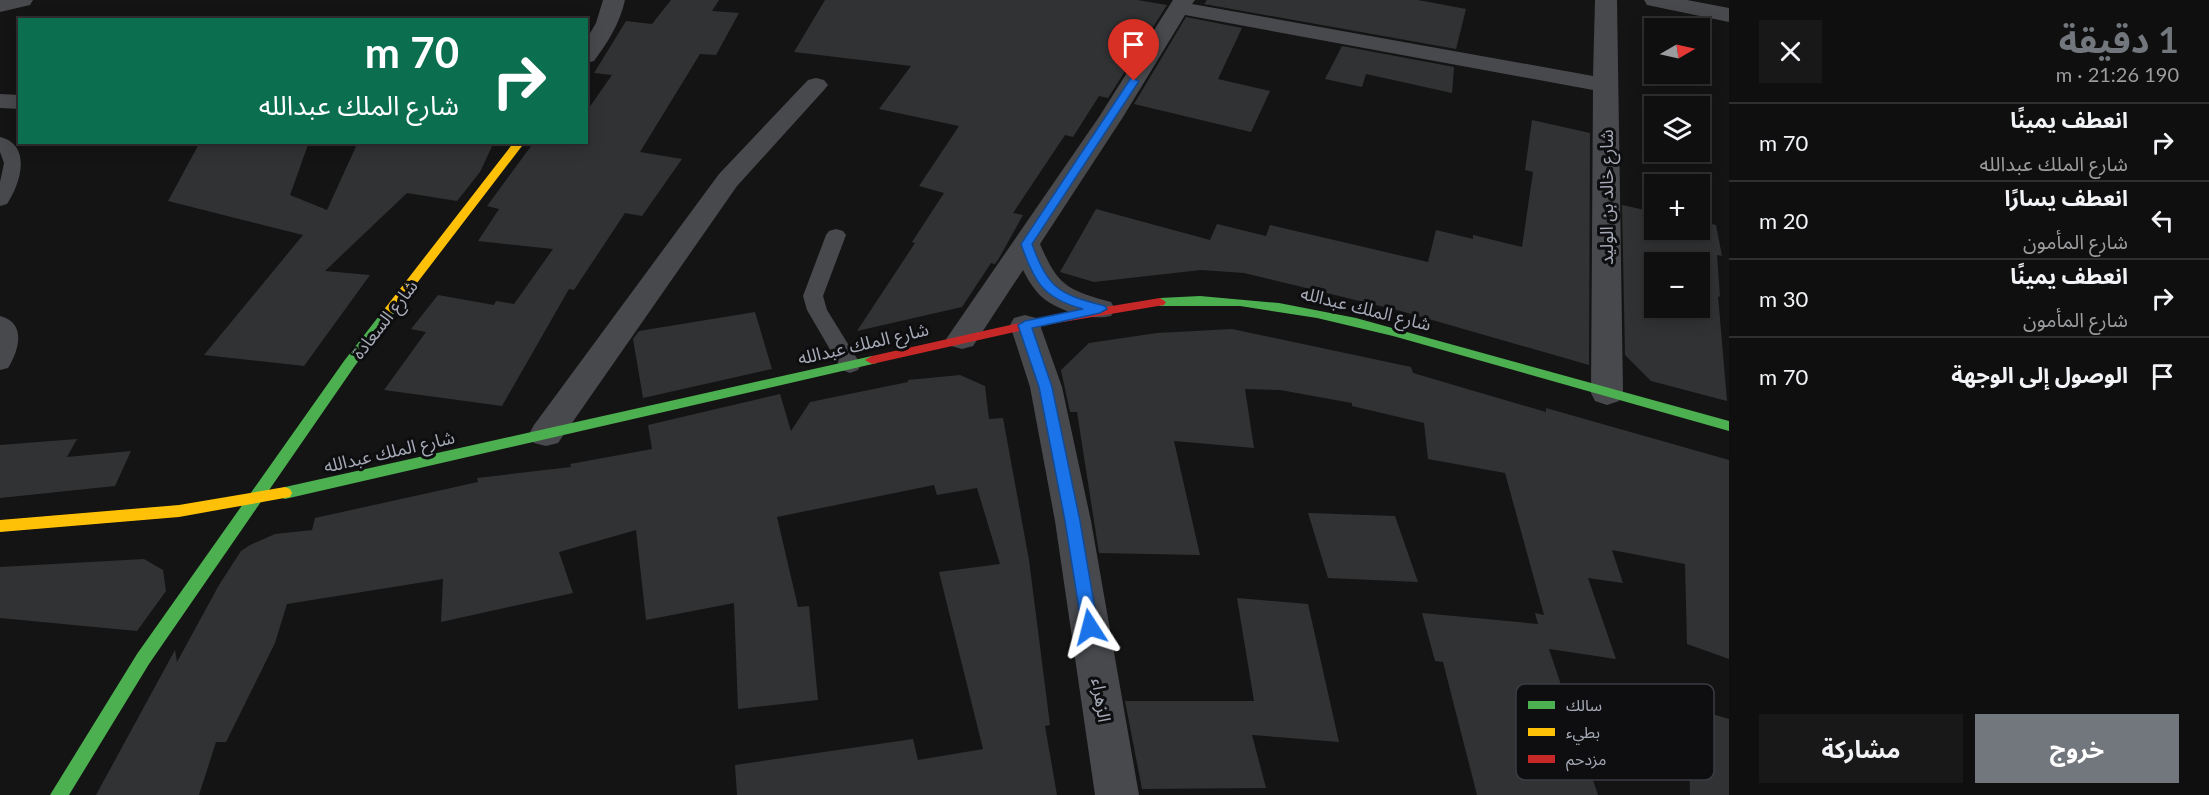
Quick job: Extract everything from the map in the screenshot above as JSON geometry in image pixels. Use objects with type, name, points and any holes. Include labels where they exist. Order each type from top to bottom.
[{"type":"main road","name":"شارع السعادة","points":[[59,795],[143,659],[349,364],[518,144]]},
{"type":"main road","name":"شارع الملك عبدالله","points":[[0,526],[140,517],[197,511],[255,500],[850,364],[1135,303],[1233,300],[1293,308],[1354,321],[1729,426]]},
{"type":"street","points":[[0,6],[22,0]]},
{"type":"street","points":[[588,54],[598,42],[612,12],[614,0]]},
{"type":"street","name":"شارع خالد بن الوليد","points":[[1606,0],[1608,393]]},
{"type":"street","points":[[1655,0],[1729,15]]},
{"type":"street","points":[[962,339],[1182,4],[1605,85]]},
{"type":"street","points":[[546,434],[728,180],[816,85]]},
{"type":"street","points":[[0,101],[18,102]]},
{"type":"street","points":[[1026,244],[1036,269],[1059,296],[1100,309]]},
{"type":"street","name":"الزهراء","points":[[1025,325],[1046,387],[1072,521],[1117,795]]},
{"type":"lane","points":[[0,142],[12,155],[14,166],[9,183],[0,200]]},
{"type":"lane","points":[[836,235],[813,296],[818,310],[850,364]]},
{"type":"lane","points":[[0,323],[8,331],[8,343],[0,363]]},
{"type":"building","points":[[671,0],[719,0],[712,11],[739,13],[716,55],[700,54],[640,152],[682,159],[642,216],[625,213],[574,290],[569,289],[502,406],[384,390],[426,332],[411,329],[438,295],[494,305],[496,301],[514,304],[553,249],[478,241],[499,209],[487,206],[533,144],[588,144],[588,109],[612,75],[594,73],[626,21],[652,24]]},
{"type":"building","points":[[825,0],[1137,0],[1167,5],[1108,98],[1099,96],[1073,137],[1065,135],[1013,213],[1023,215],[998,260],[995,264],[991,263],[962,307],[857,331],[915,243],[912,242],[944,193],[919,186],[959,126],[879,109],[911,66],[794,52]]},
{"type":"building","points":[[1207,0],[1418,0],[1466,9],[1456,49],[1204,4]]},
{"type":"building","points":[[1186,17],[1242,28],[1218,79],[1270,91],[1251,132],[1134,104]]},
{"type":"building","points":[[1342,46],[1454,67],[1452,93],[1366,74],[1362,87],[1325,79]]},
{"type":"building","points":[[1532,120],[1590,133],[1589,365],[1401,311],[1244,273],[1201,270],[1094,282],[1060,272],[1096,209],[1210,240],[1217,224],[1266,236],[1270,225],[1428,262],[1436,230],[1473,239],[1473,235],[1522,247],[1533,172],[1525,170]]},
{"type":"building","points":[[199,144],[308,144],[290,195],[327,210],[357,144],[493,144],[480,172],[457,201],[407,193],[325,271],[370,275],[304,366],[204,355],[303,235],[168,201]]},
{"type":"building","points":[[1622,205],[1644,210],[1644,240],[1710,240],[1710,224],[1716,225],[1722,256],[1717,255],[1720,297],[1718,296],[1727,401],[1651,381],[1625,355]]},
{"type":"building","points":[[755,312],[772,369],[643,398],[633,339],[639,331]]},
{"type":"building","points":[[1232,329],[1411,367],[1413,373],[1546,412],[1546,408],[1729,460],[1729,659],[1687,644],[1685,564],[1612,550],[1623,583],[1588,578],[1616,659],[1549,649],[1561,684],[1516,684],[1516,780],[1593,780],[1598,795],[1477,795],[1443,662],[1435,661],[1422,613],[1538,624],[1535,613],[1544,615],[1505,473],[1428,459],[1424,423],[1352,406],[1352,403],[1280,390],[1245,389],[1254,448],[1174,441],[1200,555],[1099,553],[1077,412],[1070,412],[1061,370],[1089,343],[1157,333]]},
{"type":"building","points":[[960,375],[985,386],[989,419],[1003,418],[1029,560],[1050,725],[1045,726],[1057,795],[737,795],[735,765],[913,739],[918,760],[983,749],[939,572],[1000,564],[977,488],[937,495],[934,485],[777,517],[798,607],[809,606],[818,700],[738,709],[734,603],[646,620],[636,530],[559,552],[573,593],[441,622],[443,579],[287,604],[275,643],[226,742],[216,742],[199,795],[96,795],[175,650],[177,662],[219,585],[241,551],[250,545],[275,534],[312,530],[315,518],[478,482],[477,478],[571,467],[570,464],[652,449],[648,425],[780,394],[791,431],[810,402],[908,382],[908,380]]},
{"type":"building","points":[[77,439],[67,457],[131,451],[115,486],[0,498],[0,445]]},
{"type":"building","points":[[1308,513],[1395,516],[1418,582],[1328,578]]},
{"type":"building","points":[[144,559],[163,570],[166,591],[137,631],[0,618],[0,567]]},
{"type":"building","points":[[1237,598],[1308,604],[1339,742],[1252,735],[1266,788],[1142,789],[1125,701],[1254,701]]},
{"type":"building","points":[[1714,715],[1729,719],[1729,795],[1690,795],[1690,780],[1714,780]]},
{"type":"traffic: fast","points":[[1160,302],[1200,300],[1240,302],[1356,322],[1729,426]]},
{"type":"traffic: fast","points":[[59,795],[143,659],[349,364],[390,310]]},
{"type":"traffic: fast","points":[[285,493],[872,360]]},
{"type":"traffic: slow","points":[[390,310],[518,144]]},
{"type":"traffic: slow","points":[[0,526],[179,511],[285,493]]},
{"type":"traffic: jam","points":[[872,360],[1051,320],[1160,302]]},
{"type":"route","points":[[1090,627],[1046,387],[1025,325],[1100,309],[1059,296],[1042,280],[1026,244],[1134,81]]}]
